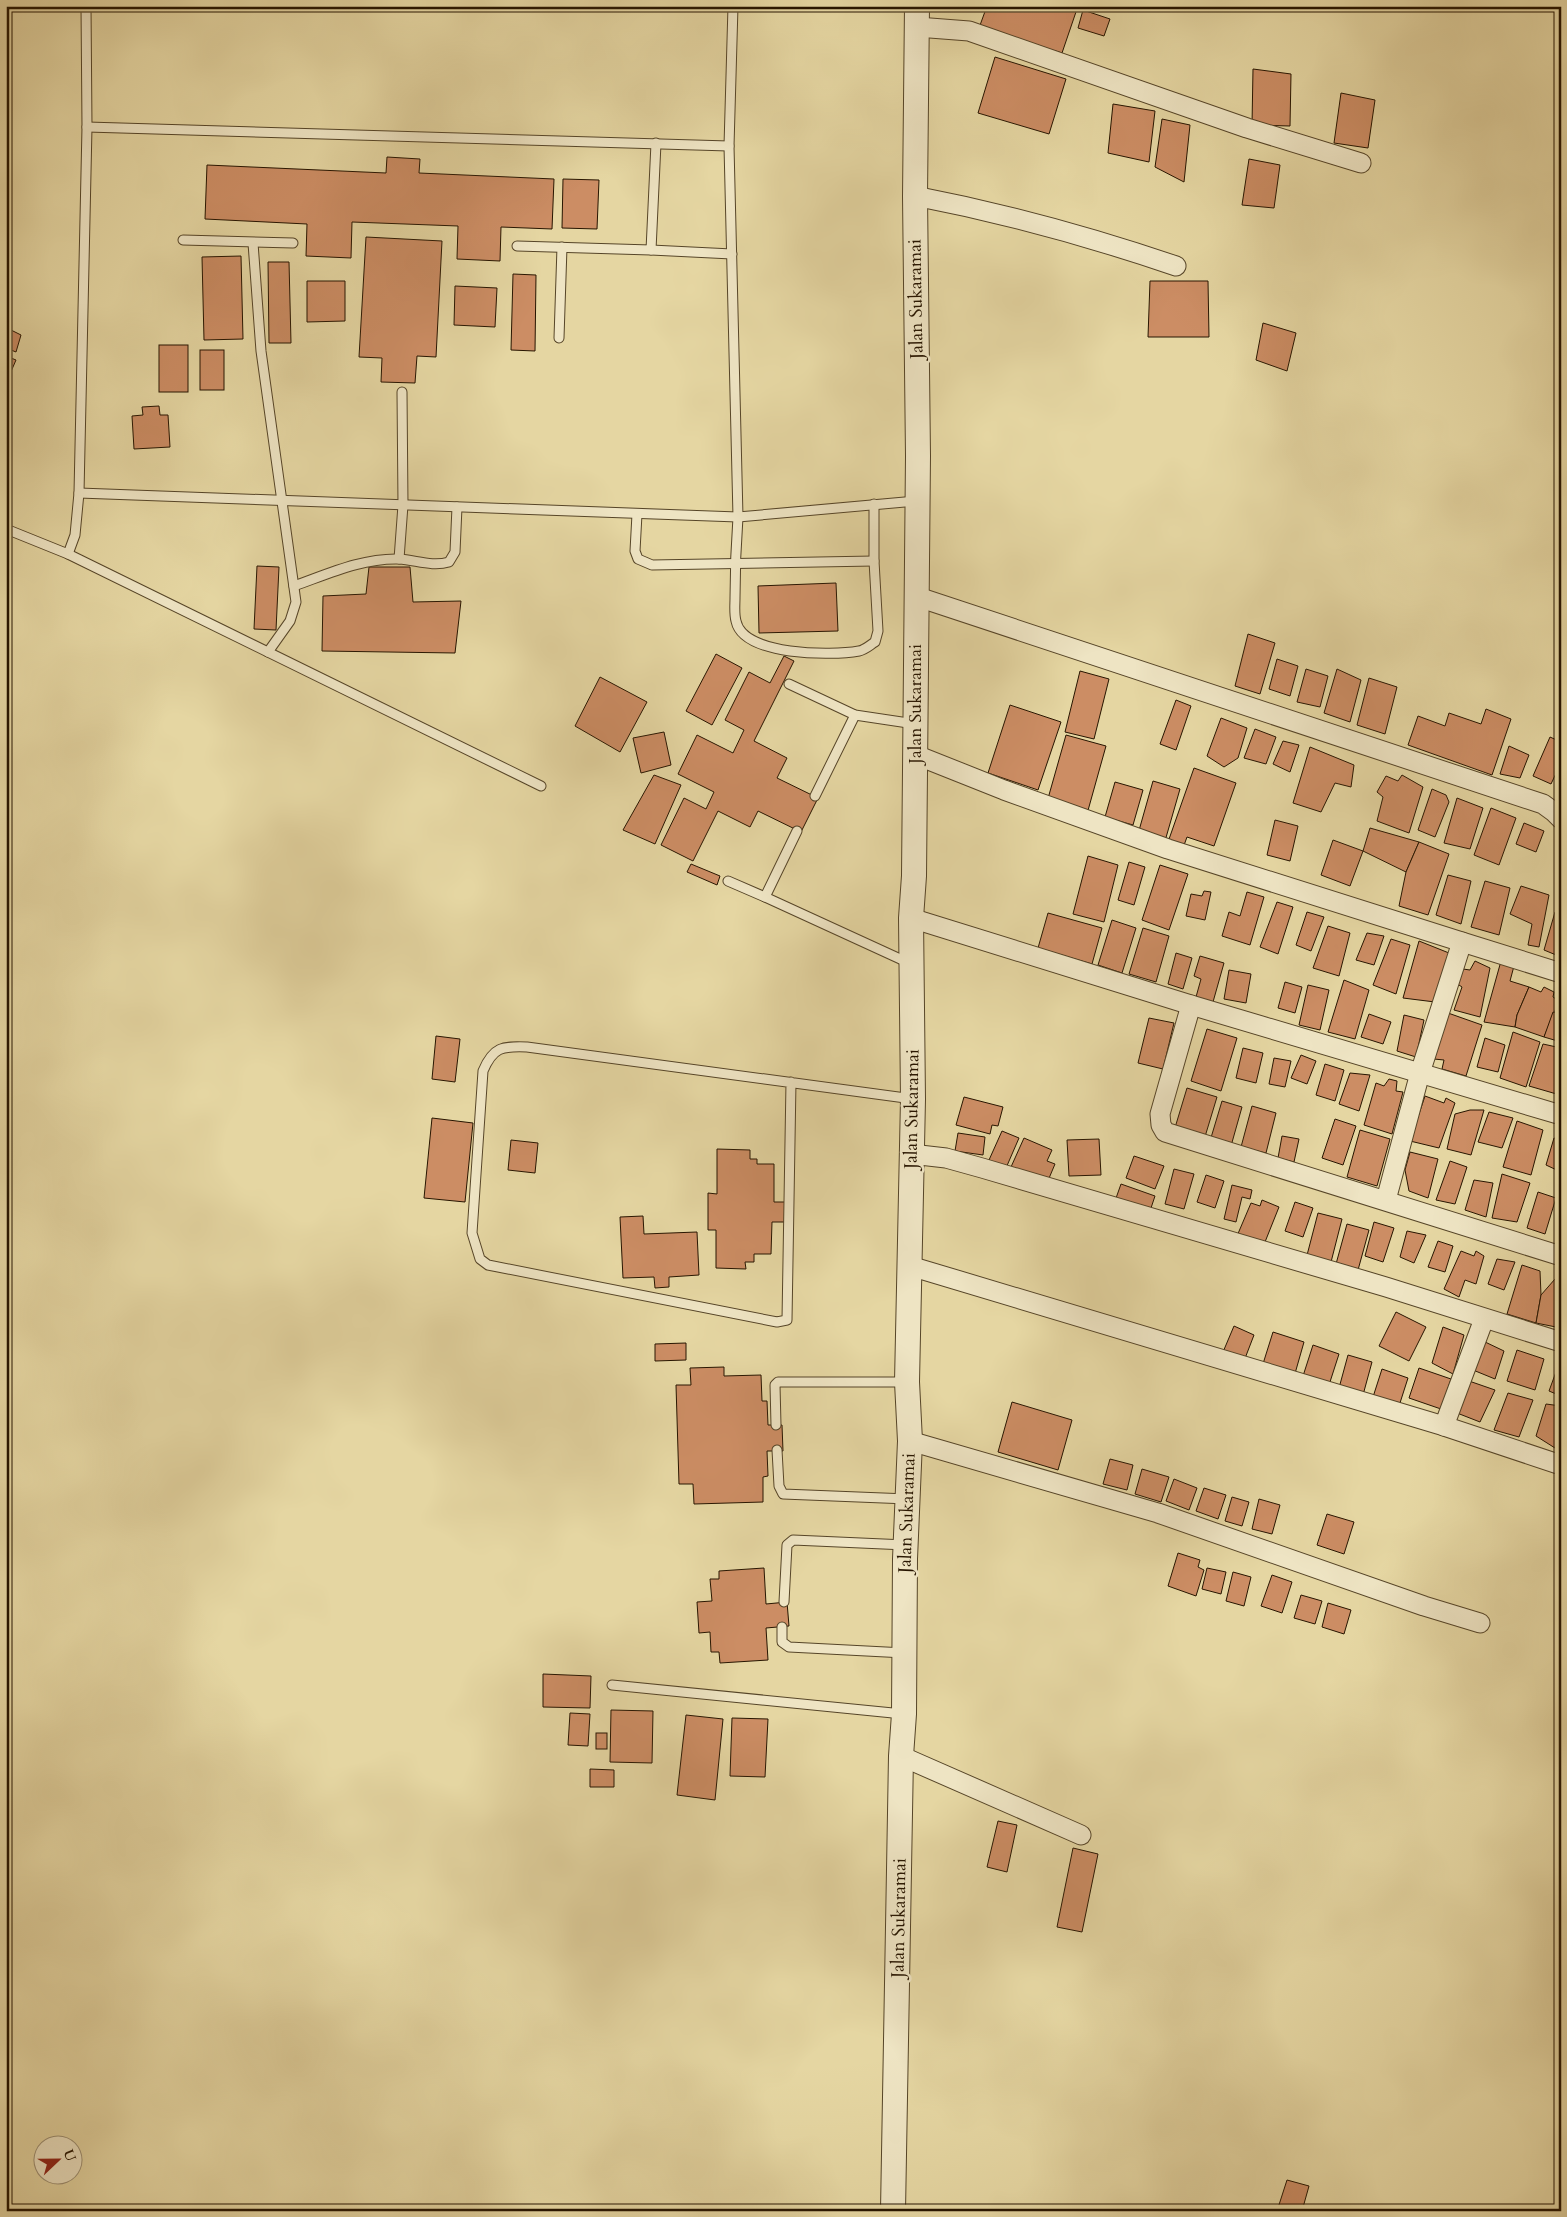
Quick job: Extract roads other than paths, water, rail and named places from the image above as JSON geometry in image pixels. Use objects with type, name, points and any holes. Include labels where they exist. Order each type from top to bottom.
[{"type":"street","points":[[918,17],[969,32],[1247,128],[1360,163]]},
{"type":"street","name":"Jalan Sukaramai","points":[[893,2211],[901,1756],[904,1714],[906,1545],[910,1441],[907,1382],[913,1099],[911,918],[916,756],[915,596],[918,456],[915,196],[918,17]]},
{"type":"street","points":[[915,196],[967,206],[1112,245],[1176,266]]},
{"type":"street","points":[[915,596],[1543,804],[1561,819]]},
{"type":"street","points":[[916,756],[1004,790],[1177,852],[1561,973]]},
{"type":"street","points":[[911,918],[1191,1005],[1561,1115]]},
{"type":"street","points":[[1386,1200],[1420,1073],[1462,942]]},
{"type":"street","points":[[1191,1005],[1160,1114],[1161,1125],[1166,1132],[1561,1256]]},
{"type":"street","points":[[911,1154],[946,1158],[982,1168],[1377,1285],[1561,1342]]},
{"type":"street","points":[[910,1266],[1444,1426],[1561,1465]]},
{"type":"street","points":[[1444,1426],[1484,1319]]},
{"type":"street","points":[[910,1441],[1158,1513],[1415,1603],[1480,1623]]},
{"type":"street","points":[[901,1756],[1081,1834]]},
{"type":"lane","points":[[68,554],[75,535],[79,494],[87,127],[86,6]]},
{"type":"lane","points":[[733,6],[729,146],[738,518],[735,562],[736,621],[740,630],[750,639],[806,654],[859,651],[875,642],[878,631],[874,561],[874,504]]},
{"type":"lane","points":[[87,127],[729,146]]},
{"type":"lane","points":[[651,250],[656,143]]},
{"type":"lane","points":[[183,240],[293,243]]},
{"type":"lane","points":[[253,243],[261,351],[296,602],[290,621],[268,652]]},
{"type":"lane","points":[[517,246],[732,254]]},
{"type":"lane","points":[[559,338],[562,247]]},
{"type":"lane","points":[[398,559],[403,505],[402,392]]},
{"type":"lane","points":[[79,494],[738,518],[916,501]]},
{"type":"lane","points":[[294,586],[348,566],[368,562],[398,559],[440,565],[449,562],[455,552],[457,507]]},
{"type":"lane","points":[[637,514],[635,551],[638,559],[652,565],[735,562],[874,561]]},
{"type":"lane","points":[[6,529],[68,554],[542,786]]},
{"type":"lane","points":[[789,684],[855,715],[916,724]]},
{"type":"lane","points":[[814,796],[855,715]]},
{"type":"lane","points":[[765,897],[797,830]]},
{"type":"lane","points":[[728,881],[912,964]]},
{"type":"lane","points":[[790,1082],[787,1320],[777,1322],[488,1265],[480,1259],[472,1233],[483,1071],[488,1057],[496,1050],[509,1046],[527,1046],[790,1082],[913,1099]]},
{"type":"lane","points":[[776,1425],[775,1385],[778,1382],[907,1382]]},
{"type":"lane","points":[[777,1450],[779,1486],[783,1494],[908,1499]]},
{"type":"lane","points":[[784,1602],[787,1545],[793,1540],[906,1545]]},
{"type":"lane","points":[[782,1627],[782,1642],[789,1646],[905,1652]]},
{"type":"lane","points":[[612,1685],[904,1714]]}]
